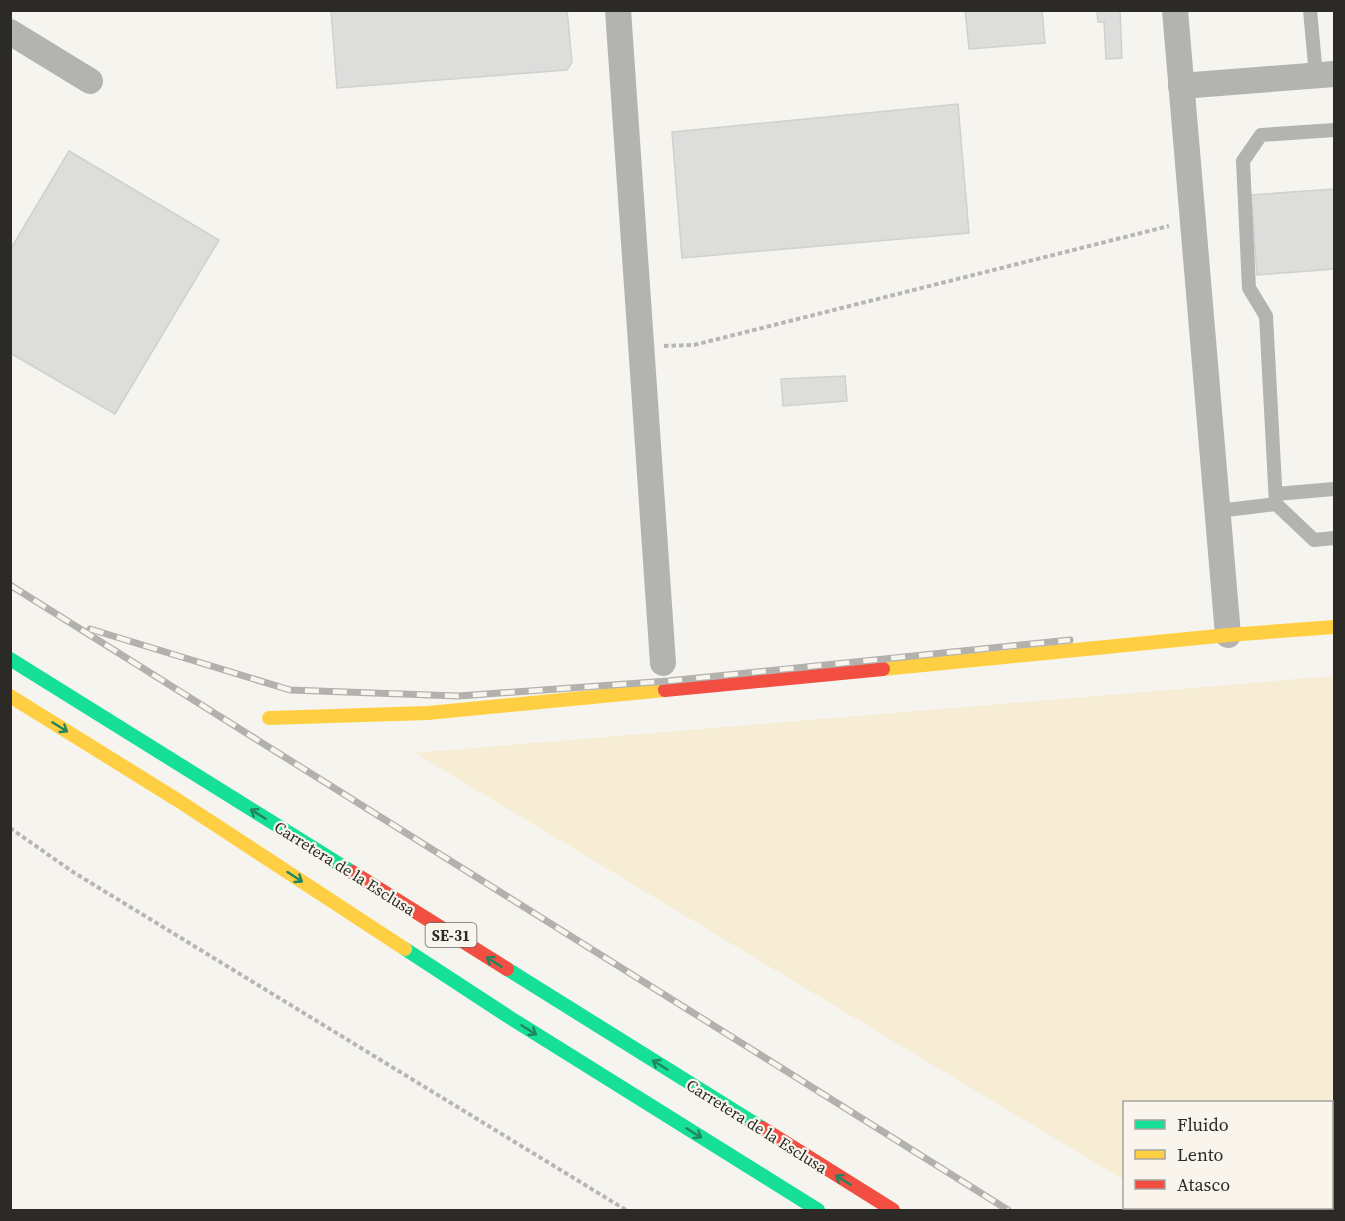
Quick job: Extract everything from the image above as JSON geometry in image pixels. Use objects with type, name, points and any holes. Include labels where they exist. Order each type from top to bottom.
[{"type":"main road","points":[[269,718],[428,713],[1228,635],[1335,627]]},
{"type":"main road","name":"Carretera de la Esclusa","points":[[10,659],[892,1210]]},
{"type":"main road","name":"SE-31","points":[[10,696],[179,801],[512,1019],[818,1210]]},
{"type":"street","points":[[618,10],[663,663]]},
{"type":"street","points":[[1175,10],[1228,635]]},
{"type":"street","points":[[10,32],[90,81]]},
{"type":"street","points":[[1181,86],[1325,75]]},
{"type":"lane","points":[[1310,10],[1325,75]]},
{"type":"lane","points":[[1335,130],[1261,135],[1243,161],[1249,288],[1266,316],[1276,499],[1314,540],[1335,538]]},
{"type":"lane","points":[[1218,511],[1335,489]]},
{"type":"path","points":[[642,346],[694,345],[1193,220]]},
{"type":"path","points":[[10,828],[73,872],[626,1210]]},
{"type":"shaded area","points":[[1334,676],[1334,1210],[1174,1209],[1333,1209],[1333,1101],[1123,1101],[1123,1179],[415,753]]},
{"type":"building","points":[[331,10],[567,10],[572,62],[567,70],[337,88]]},
{"type":"building","points":[[965,10],[1042,10],[1045,43],[969,49]]},
{"type":"building","points":[[1097,10],[1120,10],[1122,58],[1106,59],[1104,22],[1098,22]]},
{"type":"building","points":[[958,104],[969,233],[682,258],[672,132]]},
{"type":"building","points":[[69,151],[219,240],[115,414],[10,353],[10,250]]},
{"type":"building","points":[[1334,189],[1334,269],[1257,275],[1251,195]]},
{"type":"building","points":[[845,376],[847,401],[783,406],[781,379]]},
{"type":"railway","points":[[10,585],[1008,1210]]},
{"type":"railway","points":[[90,629],[290,690],[458,696],[668,681],[1070,640]]},
{"type":"traffic: fast","points":[[10,659],[352,872]]},
{"type":"traffic: fast","points":[[405,949],[512,1019],[818,1210]]},
{"type":"traffic: fast","points":[[507,969],[762,1128]]},
{"type":"traffic: slow","points":[[883,669],[1228,635],[1334,627]]},
{"type":"traffic: slow","points":[[269,718],[428,713],[665,690]]},
{"type":"traffic: slow","points":[[10,696],[179,801],[405,949]]},
{"type":"traffic: jam","points":[[665,690],[883,669]]},
{"type":"traffic: jam","points":[[352,872],[507,969]]},
{"type":"traffic: jam","points":[[762,1128],[893,1210]]}]
